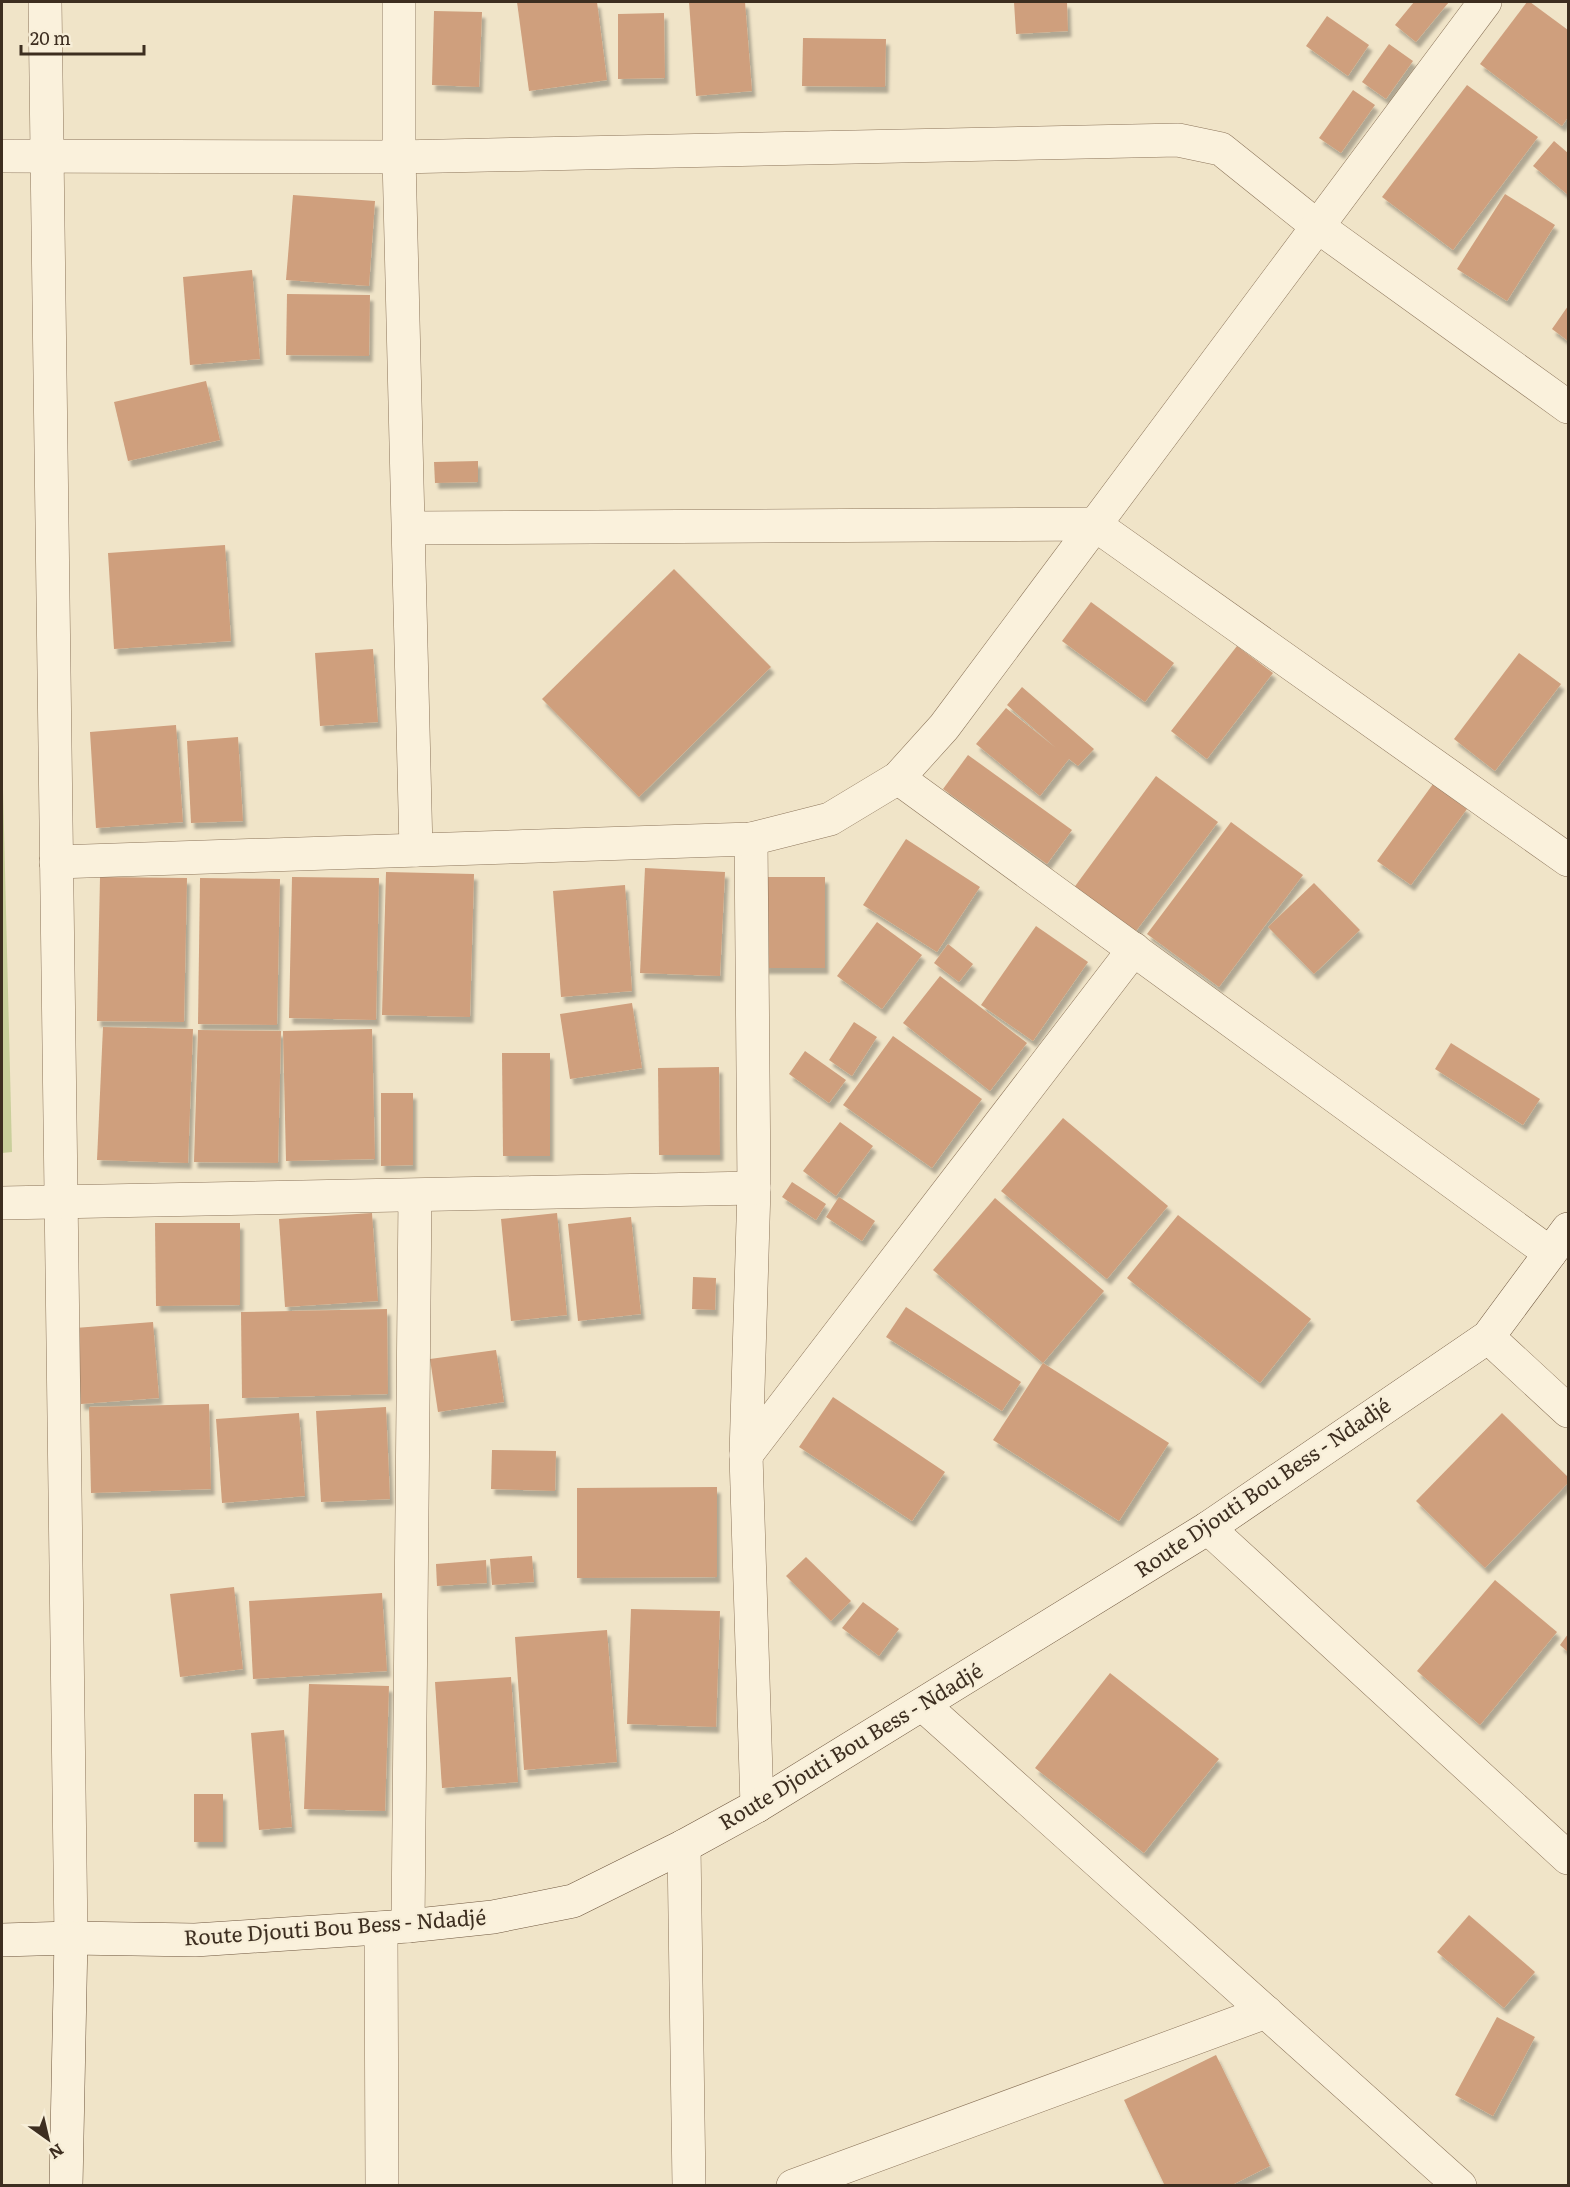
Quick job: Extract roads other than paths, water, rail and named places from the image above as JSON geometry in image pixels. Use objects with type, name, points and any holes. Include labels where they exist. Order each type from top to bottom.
[{"type":"street","points":[[45,2],[71,1938],[66,2186]]},
{"type":"street","points":[[399,2],[399,157],[416,850]]},
{"type":"street","points":[[56,862],[752,839],[830,819],[898,778],[944,728],[1485,2]]},
{"type":"street","points":[[2,156],[399,157],[1178,141],[1221,149],[1317,226],[1569,407]]},
{"type":"street","points":[[409,528],[1094,524],[1569,860]]},
{"type":"street","points":[[898,778],[1134,949],[1559,1241]]},
{"type":"street","points":[[752,839],[754,1188],[746,1455],[757,1806]]},
{"type":"street","points":[[746,1455],[1134,949]]},
{"type":"street","points":[[2,1203],[754,1188]]},
{"type":"street","points":[[382,2186],[394,1927],[415,1196]]},
{"type":"street","name":"Route Djouti Bou Bess - Ndadjé","points":[[2,1940],[71,1938],[195,1940],[394,1927],[493,1917],[573,1901],[684,1846],[757,1806],[1208,1528],[1488,1337],[1559,1241]]},
{"type":"street","points":[[1488,1337],[1569,1411]]},
{"type":"street","points":[[1208,1528],[1569,1858]]},
{"type":"street","points":[[923,1705],[1460,2186]]},
{"type":"street","points":[[684,1846],[689,2186]]},
{"type":"street","points":[[793,2186],[1266,2012]]}]
